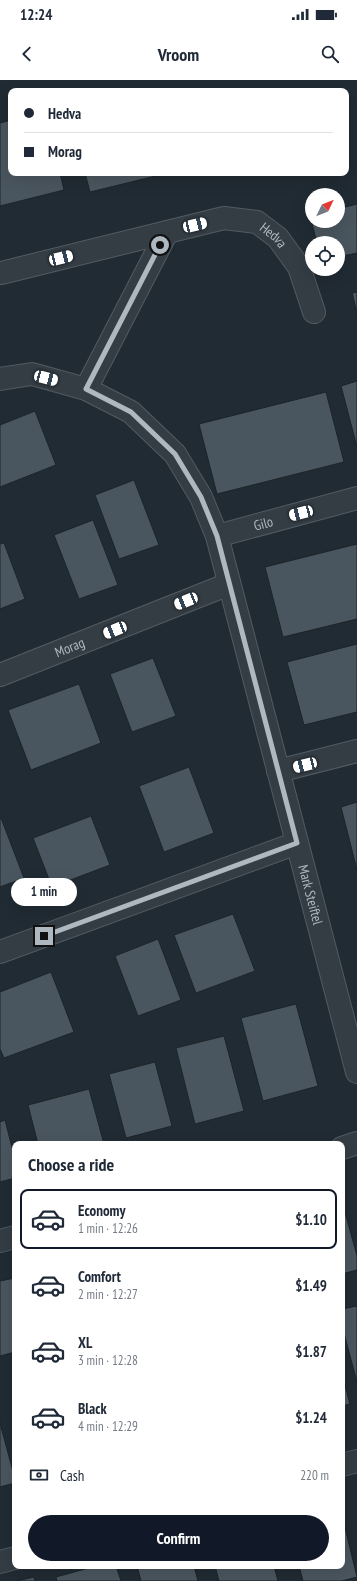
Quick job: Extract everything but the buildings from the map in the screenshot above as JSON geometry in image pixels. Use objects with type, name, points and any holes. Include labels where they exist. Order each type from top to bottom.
[{"type":"street","name":"Hedva","points":[[1,273],[224,218],[257,222],[278,238],[299,267],[314,312]]},
{"type":"street","points":[[86,389],[167,232]]},
{"type":"street","name":"Mark Steiftel","points":[[0,379],[32,374],[86,389],[131,412],[175,454],[201,497],[217,536],[297,843],[350,1018],[357,1072]]},
{"type":"street","name":"Gilo","points":[[217,536],[357,498]]},
{"type":"street","name":"Morag","points":[[0,675],[229,584]]},
{"type":"street","points":[[278,771],[357,751]]},
{"type":"street","points":[[0,952],[297,843]]},
{"type":"street","points":[[345,1147],[357,1143]]},
{"type":"street","points":[[0,1241],[12,1237]]},
{"type":"street","points":[[345,1464],[357,1461]]},
{"type":"street","points":[[0,1562],[12,1559]]},
{"type":"route","points":[[44,936],[297,843],[217,536],[201,497],[175,454],[131,412],[86,389],[160,245]]}]
